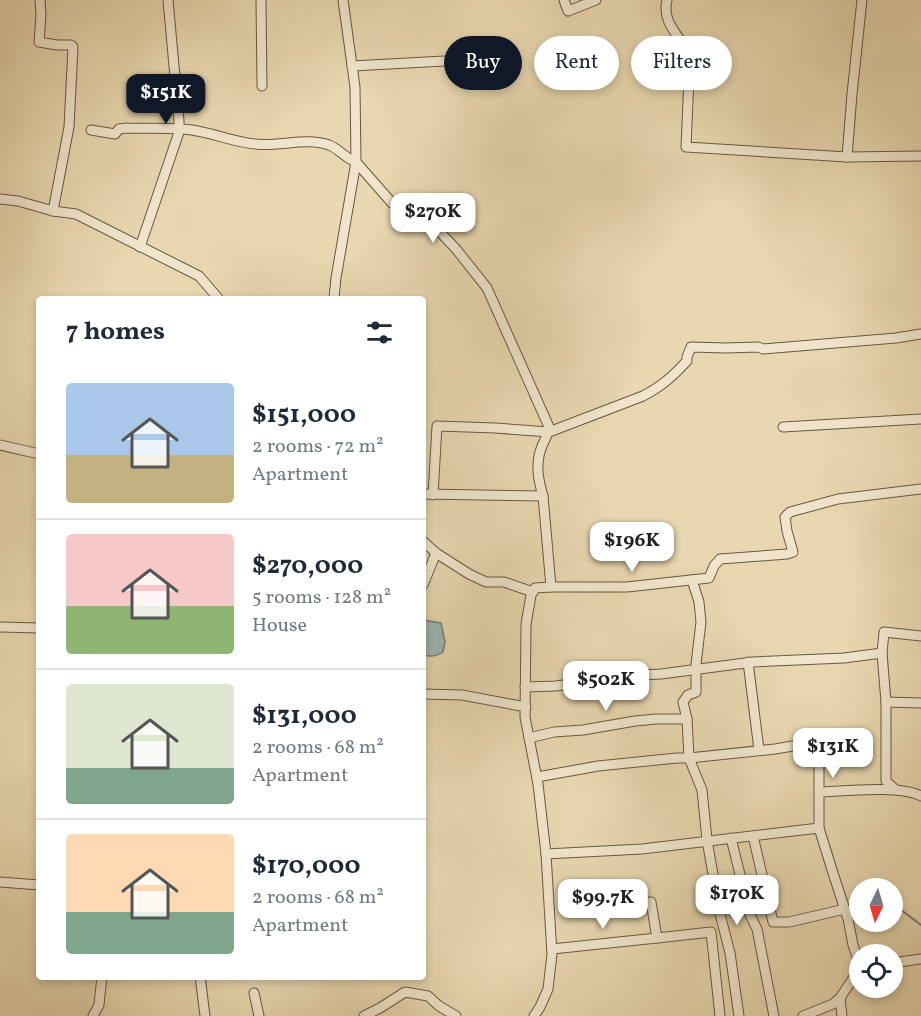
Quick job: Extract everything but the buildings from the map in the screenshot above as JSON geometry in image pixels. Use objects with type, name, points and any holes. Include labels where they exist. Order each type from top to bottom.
[{"type":"street","points":[[40,0],[39,42],[73,47],[69,127],[53,211]]},
{"type":"street","points":[[140,247],[179,130],[168,0]]},
{"type":"street","points":[[261,0],[261,86]]},
{"type":"street","points":[[334,296],[356,162],[355,87],[344,0]]},
{"type":"street","points":[[564,0],[568,10],[596,0]]},
{"type":"street","points":[[667,0],[666,6],[671,28],[686,46],[690,55],[686,147],[847,157],[921,156]]},
{"type":"street","points":[[847,157],[862,0]]},
{"type":"street","points":[[352,66],[444,61]]},
{"type":"street","points":[[91,130],[115,134],[118,129],[127,128],[191,130],[254,144],[304,142],[333,147],[348,159],[356,162],[392,203],[439,231],[487,288],[549,427],[541,448],[537,476],[543,496],[551,587]]},
{"type":"street","points":[[0,199],[76,214],[199,276],[216,296]]},
{"type":"street","points":[[543,496],[428,495],[437,426],[549,432],[643,396],[657,388],[669,380],[687,361],[691,347],[758,347],[763,349],[921,334]]},
{"type":"street","points":[[783,427],[921,419]]},
{"type":"street","points":[[0,445],[36,453]]},
{"type":"street","points":[[534,1016],[548,989],[552,949],[546,854],[537,777],[525,717],[526,624],[528,608],[535,588],[627,587],[709,578],[720,559],[793,552],[785,517],[790,512],[838,499],[921,489]]},
{"type":"street","points":[[426,544],[436,553],[486,582],[504,582],[533,592]]},
{"type":"street","points":[[426,578],[436,553]]},
{"type":"street","points":[[692,580],[699,602],[701,622],[696,692],[688,695],[683,702],[687,719],[689,758],[702,790],[707,840],[720,914],[730,953],[739,1016]]},
{"type":"street","points":[[0,627],[36,628]]},
{"type":"street","points":[[896,790],[886,781],[886,702],[882,653],[884,632],[921,636]]},
{"type":"street","points":[[525,687],[555,686],[620,676],[661,674],[748,662],[844,658],[882,653]]},
{"type":"street","points":[[748,662],[759,750]]},
{"type":"street","points":[[426,694],[462,695],[526,707]]},
{"type":"street","points":[[886,702],[921,703]]},
{"type":"street","points":[[529,738],[554,732],[577,731],[656,718],[687,719]]},
{"type":"street","points":[[537,777],[598,766],[689,758],[816,742],[820,792],[819,828],[848,919],[853,944]]},
{"type":"street","points":[[820,792],[896,790],[921,796]]},
{"type":"street","points":[[546,854],[642,849],[819,828]]},
{"type":"street","points":[[753,836],[773,922],[789,922],[845,909]]},
{"type":"street","points":[[732,838],[750,915],[757,929],[774,1016]]},
{"type":"street","points":[[0,882],[36,885]]},
{"type":"street","points":[[618,906],[651,902],[657,938]]},
{"type":"street","points":[[552,949],[711,932],[720,1016]]},
{"type":"street","points":[[903,961],[921,959]]},
{"type":"street","points":[[93,1016],[99,1005],[102,980]]},
{"type":"street","points":[[201,980],[206,1016]]},
{"type":"street","points":[[803,1016],[833,1004],[849,984]]},
{"type":"street","points":[[364,1016],[405,992],[428,996],[456,1016]]},
{"type":"street","points":[[254,993],[259,1016]]},
{"type":"street","points":[[840,998],[842,1016]]},
{"type":"water","points":[[426,620],[441,623],[445,642],[443,652],[426,656]]},
{"type":"waterway","points":[[903,911],[921,925]]}]
